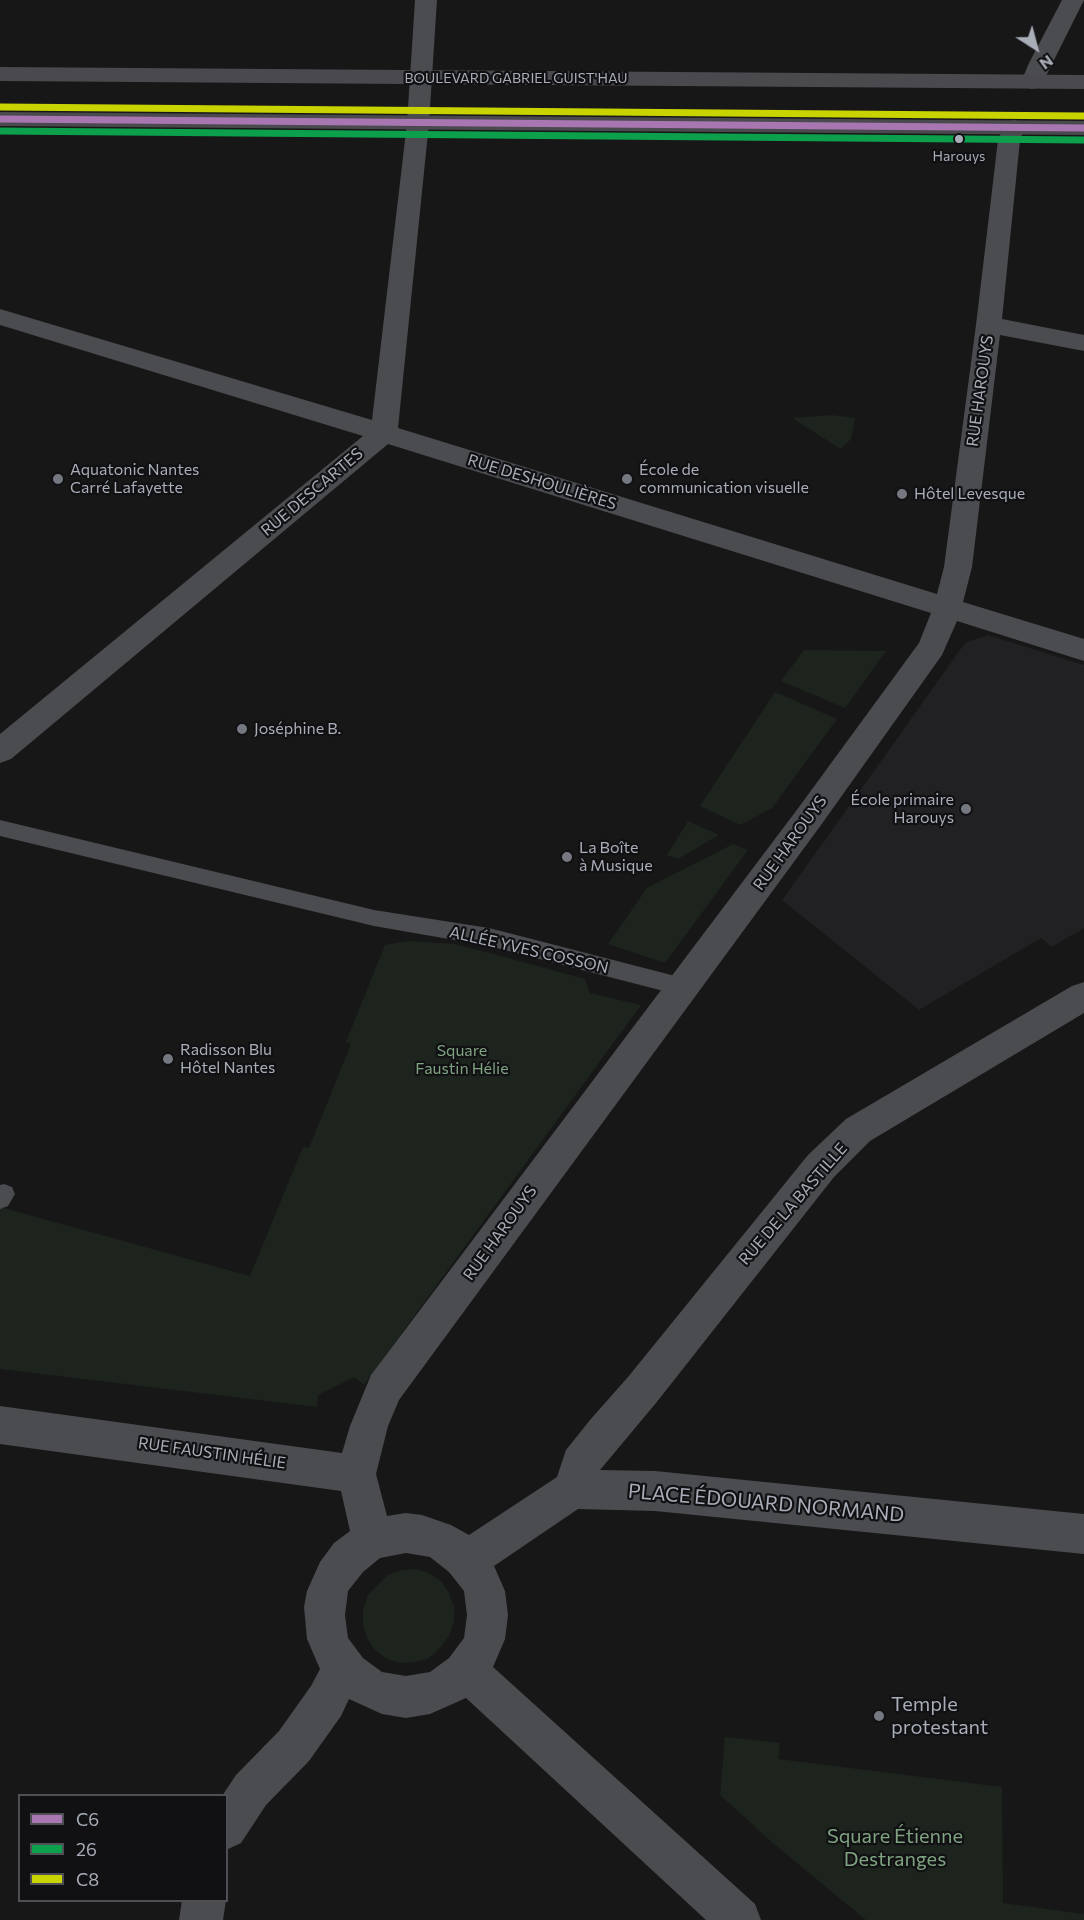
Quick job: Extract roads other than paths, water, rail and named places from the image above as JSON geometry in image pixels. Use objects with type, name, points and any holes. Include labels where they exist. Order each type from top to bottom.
[{"type":"main road","name":"BOULEVARD GABRIEL GUIST'HAU","points":[[0,74],[1084,82]]},
{"type":"main road","points":[[1014,127],[1032,82]]},
{"type":"main road","points":[[0,119],[1084,128]]},
{"type":"street","points":[[384,433],[418,123],[426,0]]},
{"type":"street","points":[[1032,82],[1064,2]]},
{"type":"street","name":"RUE HAROUYS","points":[[356,1474],[369,1426],[385,1388],[932,647],[948,606],[958,567],[989,325],[1009,140],[1014,127]]},
{"type":"street","name":"RUE DESHOULIÈRES","points":[[0,317],[948,606],[1084,650]]},
{"type":"street","points":[[989,325],[1084,343]]},
{"type":"street","name":"RUE DESCARTES","points":[[0,751],[384,433]]},
{"type":"street","name":"RUE DE LA BASTILLE","points":[[573,1489],[580,1464],[604,1433],[642,1390],[821,1166],[858,1130],[1084,996]]},
{"type":"street","name":"RUE FAUSTIN HÉLIE","points":[[0,1425],[356,1474]]},
{"type":"street","points":[[356,1474],[373,1541]]},
{"type":"street","points":[[469,1559],[573,1489]]},
{"type":"street","name":"PLACE ÉDOUARD NORMAND","points":[[573,1489],[655,1491],[1084,1534]]},
{"type":"street","points":[[401,1532],[429,1534],[455,1546],[469,1559],[483,1584],[487,1602],[487,1620],[476,1654],[451,1682],[435,1691],[400,1698],[366,1689],[342,1668],[334,1656],[326,1626],[328,1597],[333,1583],[350,1558],[373,1541],[401,1532]]},
{"type":"street","points":[[228,1825],[251,1790],[294,1746],[326,1701],[342,1668]]},
{"type":"street","points":[[465,1669],[739,1920]]},
{"type":"street","points":[[201,1920],[204,1902]]},
{"type":"lane","name":"ALLÉE YVES COSSON","points":[[0,828],[374,918],[489,937],[683,987]]},
{"type":"place","name":"Harouys","points":[[959,139]]},
{"type":"place","name":"Aquatonic Nantes Carré Lafayette","points":[[58,479]]},
{"type":"place","name":"École de communication visuelle","points":[[627,479]]},
{"type":"place","name":"Hôtel Levesque","points":[[902,494]]},
{"type":"place","name":"Joséphine B.","points":[[242,729]]},
{"type":"place","name":"École primaire Harouys","points":[[966,809]]},
{"type":"place","name":"La Boîte à Musique","points":[[567,857]]},
{"type":"place","name":"Radisson Blu Hôtel Nantes","points":[[168,1059]]},
{"type":"place","name":"Temple protestant","points":[[879,1716]]},
{"type":"park label","name":"Square Faustin Hélie","points":[[462,1060]]},
{"type":"park label","name":"Square Étienne Destranges","points":[[895,1848]]}]
